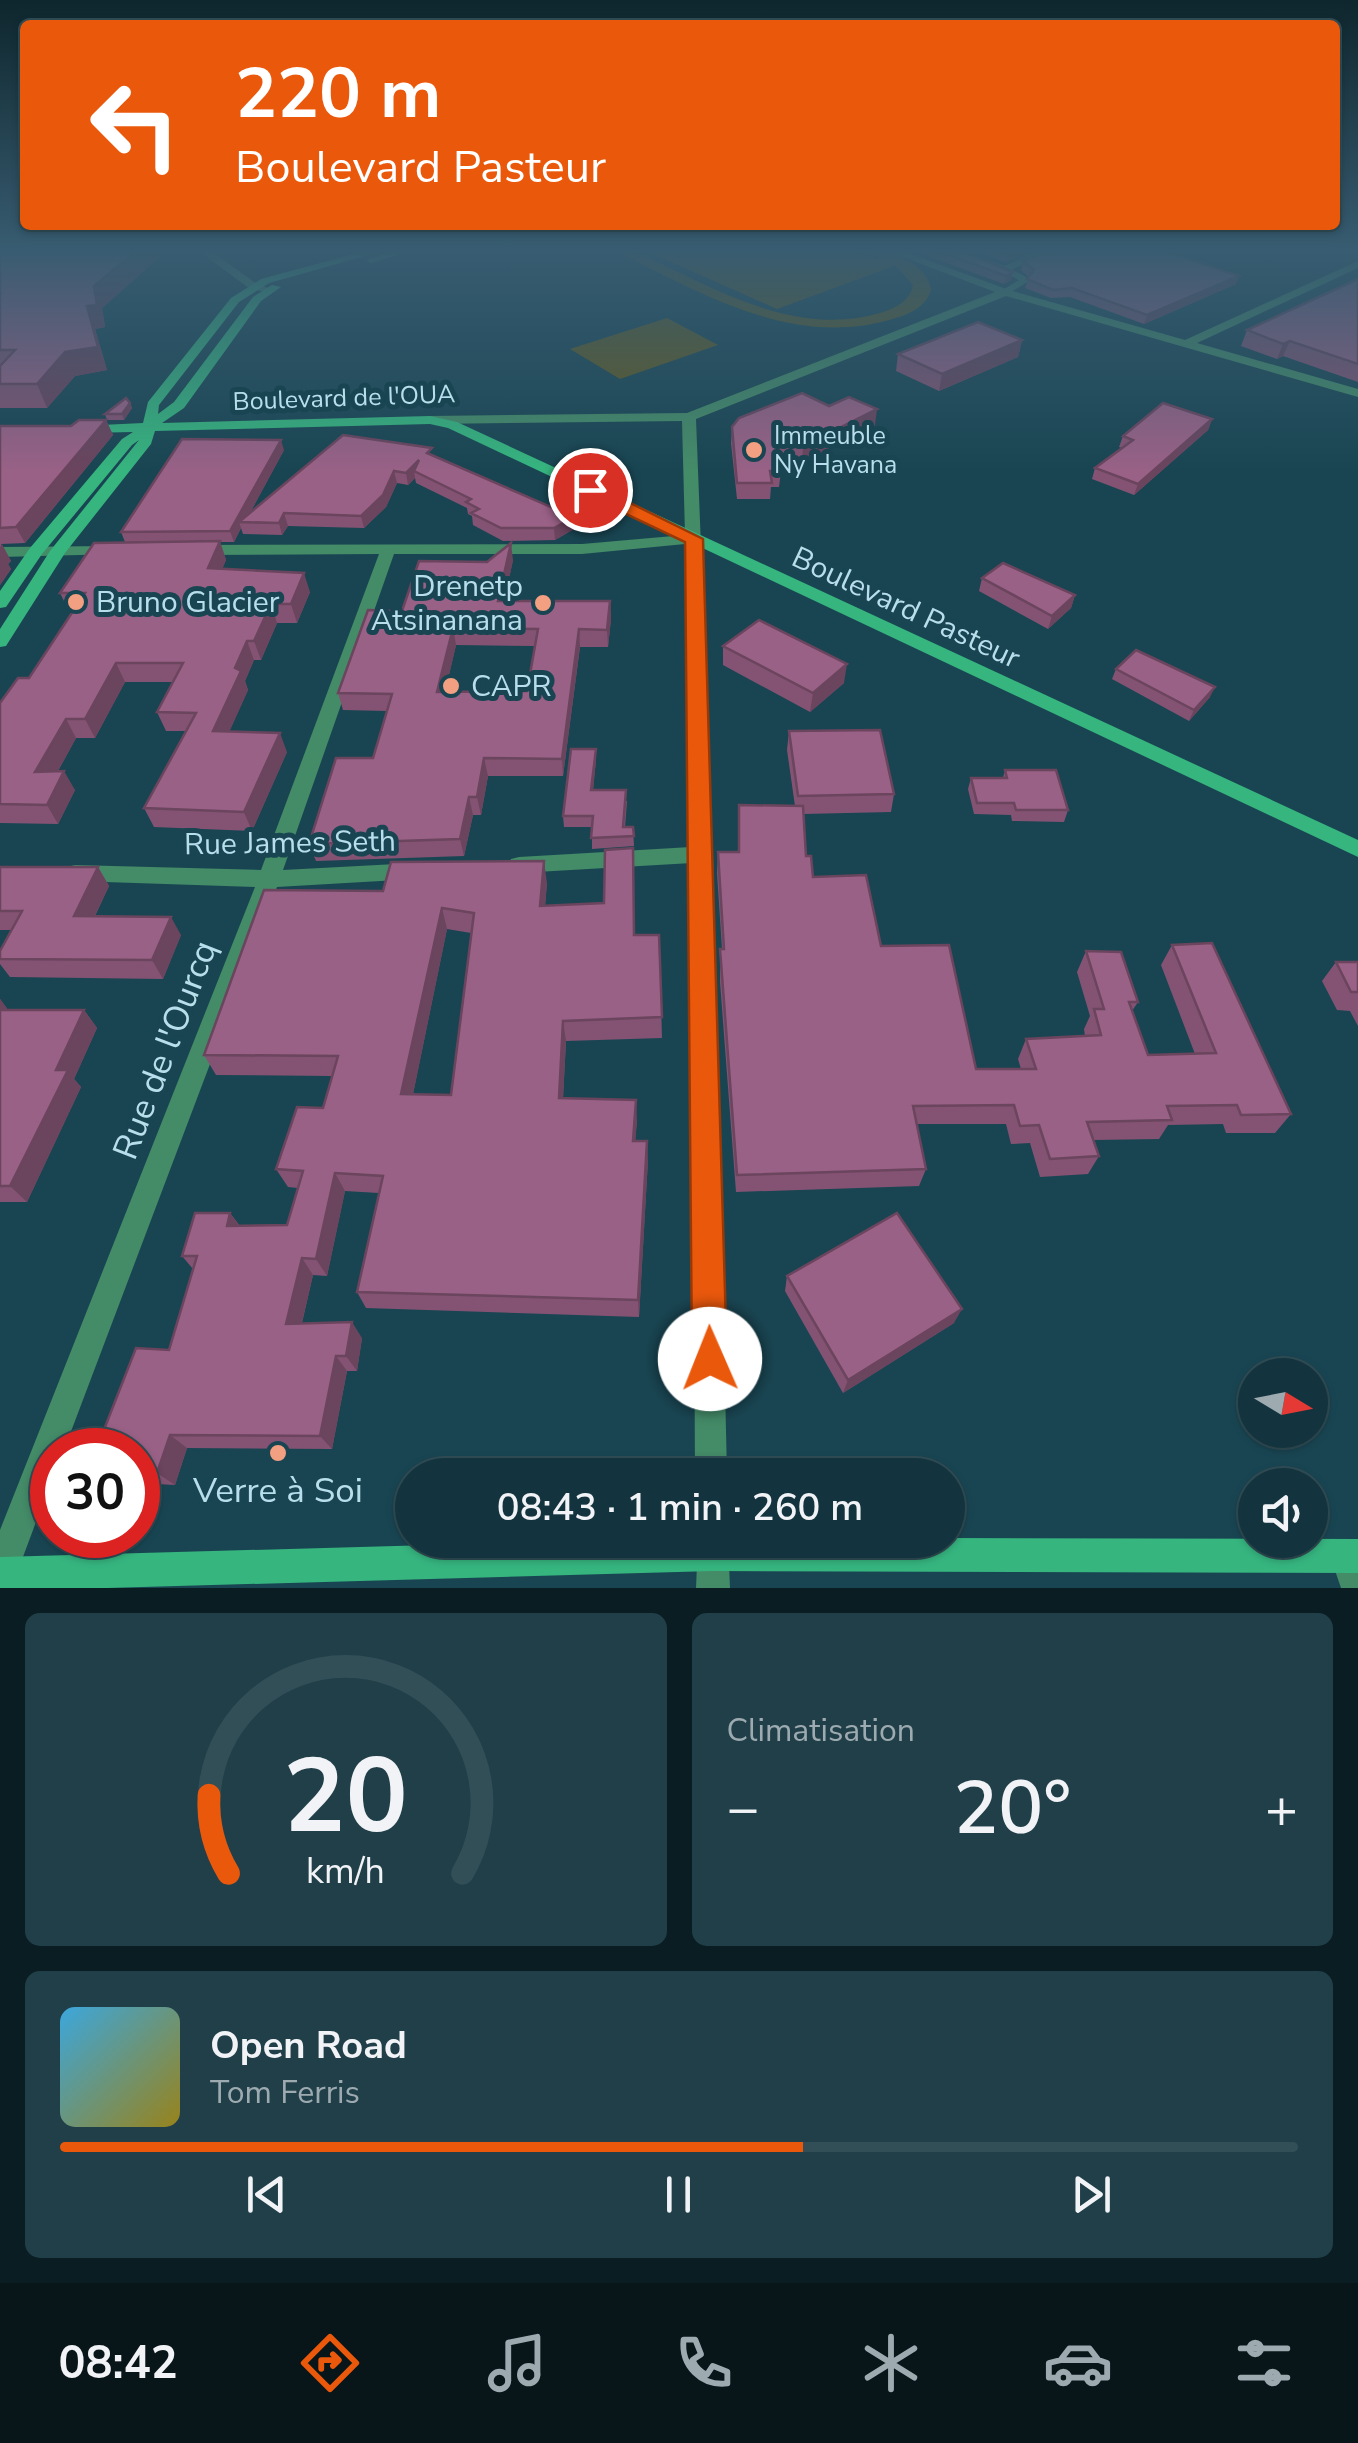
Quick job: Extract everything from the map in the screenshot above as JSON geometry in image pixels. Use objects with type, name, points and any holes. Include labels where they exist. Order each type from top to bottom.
[{"type":"main road","points":[[0,642],[58,551],[146,440],[153,405],[216,323]]},
{"type":"main road","points":[[0,603],[36,551],[127,442],[179,404],[239,323]]},
{"type":"main road","name":"Boulevard de l'OUA","points":[[75,429],[430,420]]},
{"type":"main road","name":"Boulevard Pasteur","points":[[430,420],[452,425],[1358,849]]},
{"type":"main road","points":[[0,1573],[713,1561],[1355,1566]]},
{"type":"street","points":[[712,1458],[702,854],[689,417],[926,323]]},
{"type":"street","points":[[1113,323],[1358,392]]},
{"type":"street","points":[[1186,344],[1231,323]]},
{"type":"street","name":"Boulevard de l'OUA","points":[[430,420],[689,417]]},
{"type":"street","points":[[175,550],[582,549],[694,539]]},
{"type":"street","name":"Rue de l'Ourcq","points":[[0,1573],[269,879],[388,550]]},
{"type":"street","points":[[0,552],[136,551]]},
{"type":"street","points":[[505,866],[702,854]]},
{"type":"street","name":"Rue James Seth","points":[[58,872],[269,879],[446,869]]},
{"type":"shaded area","points":[[651,323],[677,323],[718,345],[620,379],[570,349]]},
{"type":"shaded area","points":[[792,323],[871,323],[852,327]]},
{"type":"building","points":[[0,323],[92,323],[98,347],[65,352],[37,384],[0,384],[0,366],[15,350],[0,350]]},
{"type":"building","points":[[975,323],[1022,340],[942,374],[898,354]]},
{"type":"building","points":[[1262,323],[1358,323],[1358,364],[1290,341],[1283,344],[1247,330]]},
{"type":"building","points":[[802,393],[829,406],[849,397],[877,409],[803,446],[777,435],[781,471],[770,471],[772,483],[737,483],[732,427],[739,418]]},
{"type":"building","points":[[126,398],[130,403],[122,414],[105,414]]},
{"type":"building","points":[[1163,403],[1212,419],[1138,484],[1095,468],[1133,440],[1123,436]]},
{"type":"building","points":[[79,420],[106,420],[16,527],[0,528],[0,426],[71,426]]},
{"type":"building","points":[[343,435],[432,448],[427,453],[574,517],[554,528],[501,528],[471,513],[479,509],[466,502],[471,499],[414,471],[419,460],[406,473],[394,471],[383,495],[361,516],[284,513],[279,523],[239,522]]},
{"type":"building","points":[[182,439],[281,440],[230,531],[121,532]]},
{"type":"building","points":[[220,541],[208,568],[304,573],[291,604],[271,604],[254,641],[247,641],[235,668],[241,671],[213,731],[280,733],[244,812],[144,808],[196,713],[157,712],[183,663],[116,663],[85,719],[66,719],[35,772],[64,771],[47,805],[0,804],[0,703],[18,678],[29,678],[85,593],[60,593],[94,543]]},
{"type":"building","points":[[511,543],[498,601],[610,601],[607,630],[579,629],[562,759],[484,758],[477,797],[469,797],[460,839],[309,844],[336,758],[373,758],[392,694],[338,693],[368,610],[402,611],[419,561],[487,562]],"holes":[[[453,628],[538,629],[527,691],[437,692]]]},
{"type":"building","points":[[1003,563],[1075,595],[1052,616],[982,578]]},
{"type":"building","points":[[759,620],[847,664],[813,693],[723,646]]},
{"type":"building","points":[[1136,650],[1215,687],[1194,710],[1116,669]]},
{"type":"building","points":[[880,730],[894,794],[798,796],[789,731]]},
{"type":"building","points":[[571,749],[596,749],[591,790],[626,790],[623,827],[633,827],[634,836],[591,838],[593,816],[563,816]]},
{"type":"building","points":[[1005,770],[1056,770],[1068,810],[1016,810],[1014,803],[977,803],[971,778],[1007,778]]},
{"type":"building","points":[[739,805],[803,806],[806,856],[811,856],[813,877],[866,875],[881,946],[949,945],[976,1069],[1036,1069],[1026,1039],[1101,1035],[1094,1009],[1104,1009],[1086,951],[1121,952],[1138,1002],[1129,1002],[1148,1055],[1216,1053],[1172,945],[1212,943],[1291,1114],[1241,1115],[1237,1105],[1167,1106],[1172,1120],[1087,1122],[1099,1156],[1050,1159],[1039,1125],[1020,1126],[1014,1105],[913,1106],[926,1169],[737,1175],[720,949],[724,949],[718,852],[739,852]]},
{"type":"building","points":[[633,848],[634,935],[659,935],[662,1017],[563,1021],[559,1098],[636,1100],[633,1141],[647,1141],[638,1300],[357,1292],[383,1176],[335,1173],[316,1259],[302,1258],[286,1324],[352,1322],[346,1356],[336,1356],[320,1436],[170,1435],[160,1464],[160,1428],[105,1428],[136,1348],[169,1350],[197,1256],[182,1256],[195,1213],[230,1213],[227,1226],[287,1225],[303,1171],[276,1169],[297,1107],[323,1108],[338,1056],[204,1055],[264,890],[383,891],[391,862],[544,861],[540,906],[604,903],[605,850]],"holes":[[[442,908],[474,913],[451,1095],[401,1094]]]},
{"type":"building","points":[[0,867],[98,867],[74,916],[171,917],[152,960],[0,959],[0,951],[22,911],[0,911]]},
{"type":"building","points":[[1336,962],[1358,962],[1358,992],[1351,992]]},
{"type":"building","points":[[0,1010],[84,1010],[56,1070],[68,1070],[10,1186],[0,1186]]},
{"type":"building","points":[[897,1213],[962,1309],[848,1380],[787,1276]]},
{"type":"place","name":"Immeuble Ny Havana","points":[[754,450]]},
{"type":"place","name":"Bruno Glacier","points":[[76,602]]},
{"type":"place","name":"Drenetp Atsinanana","points":[[543,603]]},
{"type":"place","name":"CAPR","points":[[451,686]]},
{"type":"place","name":"Verre à Soi","points":[[278,1453]]},
{"type":"route","points":[[590,490],[694,539],[710,1359]]}]
